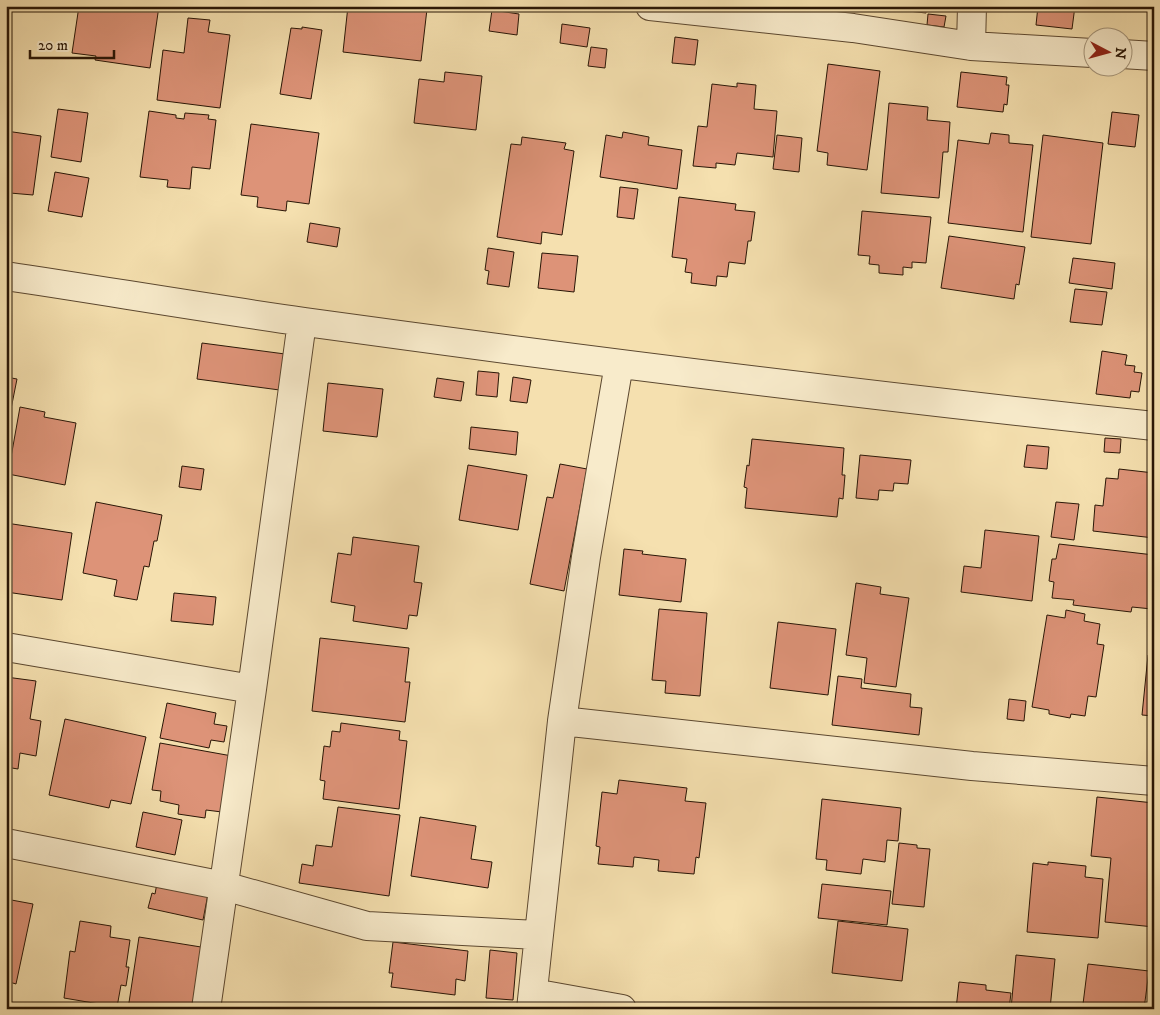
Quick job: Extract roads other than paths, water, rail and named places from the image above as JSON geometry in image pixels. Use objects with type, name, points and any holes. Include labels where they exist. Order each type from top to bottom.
[{"type":"street","points":[[650,6],[853,28],[971,46],[1082,52]]},
{"type":"street","points":[[971,46],[972,6]]},
{"type":"street","points":[[1132,55],[1154,56]]},
{"type":"street","points":[[6,276],[302,322],[619,364],[932,402],[1154,426]]},
{"type":"street","points":[[206,1009],[302,322]]},
{"type":"street","points":[[619,364],[586,557],[562,721],[532,1001],[622,1009]]},
{"type":"street","points":[[6,646],[252,689]]},
{"type":"street","points":[[562,721],[972,766],[1154,781]]},
{"type":"street","points":[[6,842],[224,886],[367,926],[538,935]]}]
